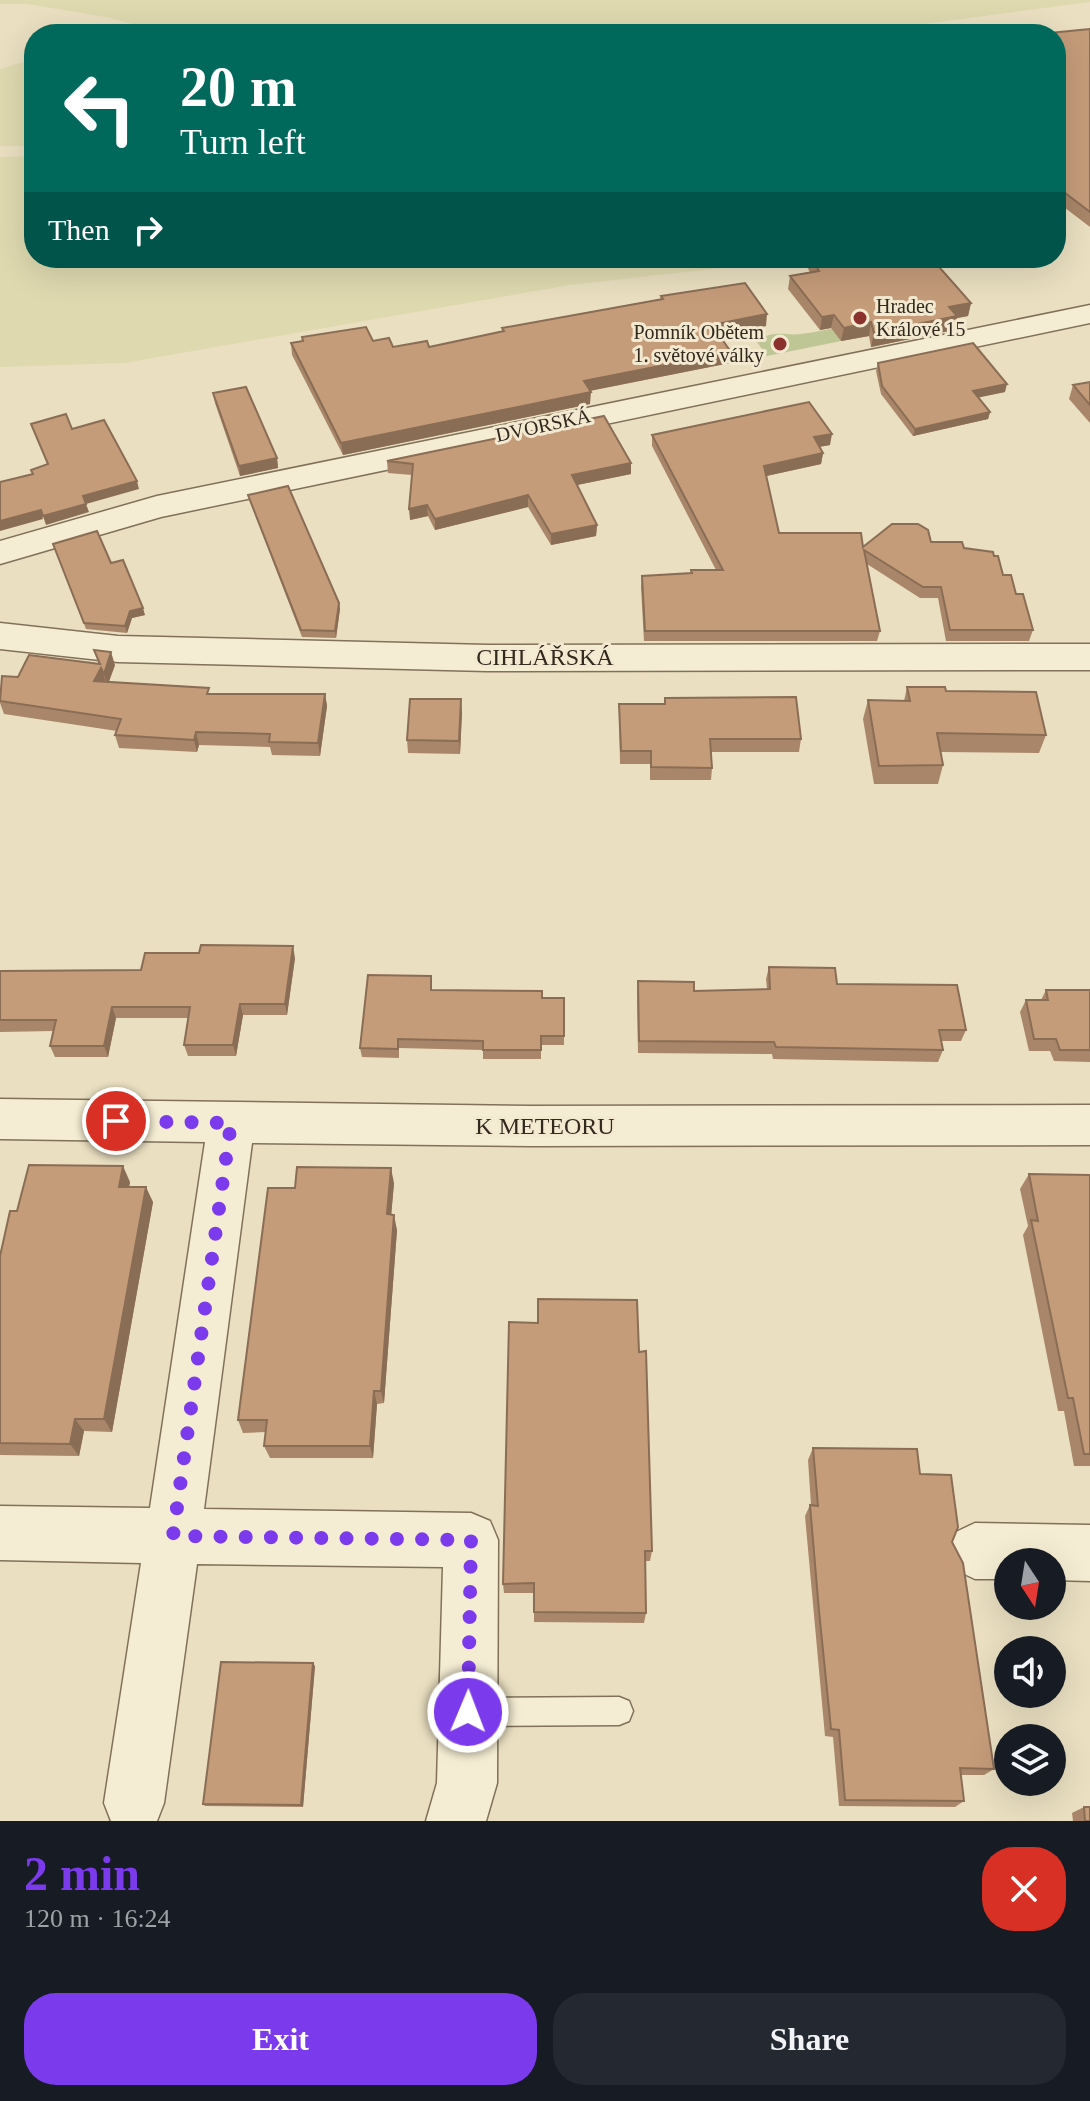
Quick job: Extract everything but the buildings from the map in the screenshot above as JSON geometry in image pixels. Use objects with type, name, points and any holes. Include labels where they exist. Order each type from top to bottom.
[{"type":"street","name":"DVORSKÁ","points":[[0,553],[157,507],[1090,314]]},
{"type":"street","name":"CIHLÁŘSKÁ","points":[[0,636],[118,649],[472,657],[1090,657]]},
{"type":"street","name":"K METEORU","points":[[0,1119],[531,1126],[1090,1125]]},
{"type":"street","points":[[134,1803],[231,1123]]},
{"type":"street","points":[[0,1533],[471,1540],[467,1783],[456,1821]]},
{"type":"street","points":[[975,1551],[1090,1553]]},
{"type":"lane","points":[[468,1712],[619,1711]]},
{"type":"shaded area","points":[[0,0],[1090,0],[923,24],[132,24],[27,4],[0,4]]},
{"type":"shaded area","points":[[24,62],[24,146],[0,146],[0,69]]},
{"type":"shaded area","points":[[24,156],[24,268],[721,268],[570,285],[124,363],[0,367],[0,157]]},
{"type":"green space","points":[[849,325],[861,337],[767,356],[757,342],[773,334],[801,334]]},
{"type":"place","name":"Hradec Králové 15","points":[[860,318]]},
{"type":"place","name":"Pomník Obětem 1. světové války","points":[[780,344]]},
{"type":"route","points":[[116,1121],[231,1123],[173,1536],[471,1540],[468,1712]]}]
